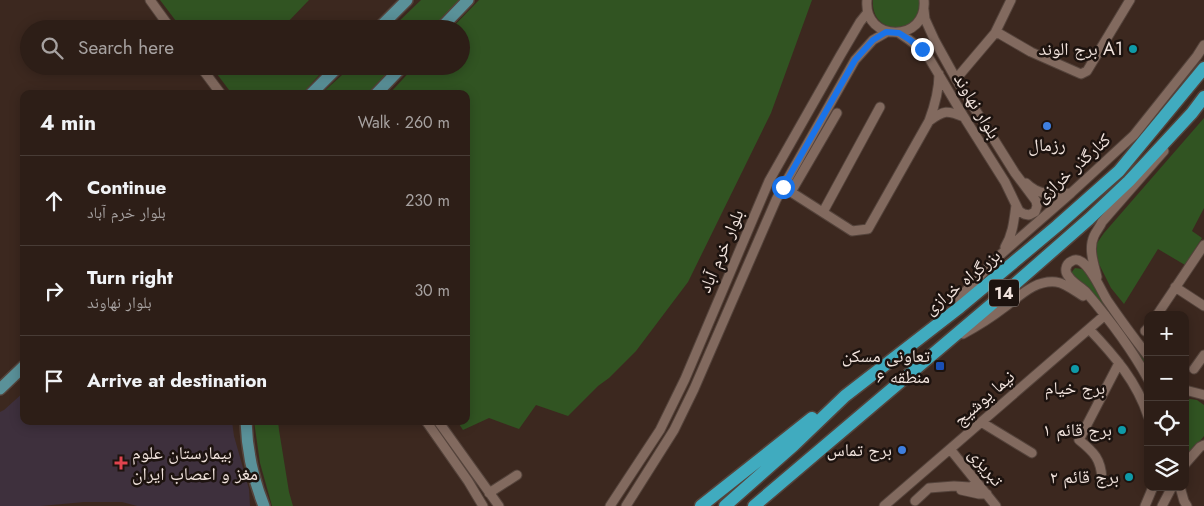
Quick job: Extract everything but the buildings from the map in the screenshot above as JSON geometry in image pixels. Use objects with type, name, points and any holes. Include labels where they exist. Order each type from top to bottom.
[{"type":"highway","name":"بزرگراه خرازی","points":[[725,506],[794,445],[845,396],[960,307],[1119,171],[1204,68]]},
{"type":"highway","name":"بزرگراه خرازی","points":[[754,506],[1006,292],[1129,181],[1192,113],[1204,97]]},
{"type":"highway","points":[[701,506],[815,416],[845,396]]},
{"type":"highway","points":[[765,506],[777,495],[790,474]]},
{"type":"main road","points":[[387,20],[407,0]]},
{"type":"main road","points":[[449,20],[468,0]]},
{"type":"main road","points":[[315,90],[330,75]]},
{"type":"main road","points":[[380,90],[394,75]]},
{"type":"main road","points":[[0,389],[20,370]]},
{"type":"main road","points":[[246,425],[247,444],[256,488],[264,506]]},
{"type":"main road","points":[[255,506],[256,488]]},
{"type":"street","points":[[150,0],[164,20]]},
{"type":"street","points":[[867,0],[868,12],[872,20],[886,32],[899,33],[915,26],[921,19],[924,10]]},
{"type":"street","name":"بلوار نهاوند","points":[[924,0],[925,19],[935,42],[1015,173]]},
{"type":"street","points":[[956,79],[995,33],[1011,0]]},
{"type":"street","points":[[995,33],[1081,74],[1087,71],[1130,0]]},
{"type":"street","name":"بلوار خرم آباد","points":[[610,506],[660,430],[685,379],[769,181],[840,56],[868,12]]},
{"type":"street","name":"بلوار خرم آباد","points":[[626,506],[674,430],[694,389],[772,209],[787,190],[809,142],[855,60],[873,40],[886,32]]},
{"type":"street","name":"بلوار نهاوند","points":[[899,33],[922,49],[929,58],[1005,182],[1016,205]]},
{"type":"street","name":"کنارگذر خرازی","points":[[960,307],[960,297],[999,256],[1071,193],[1134,134],[1204,45]]},
{"type":"street","points":[[837,114],[817,148],[787,190],[852,231],[868,229],[929,121],[936,101],[939,74]]},
{"type":"street","points":[[207,75],[218,90]]},
{"type":"street","points":[[823,212],[880,107]]},
{"type":"street","points":[[929,121],[941,112],[952,112],[964,117]]},
{"type":"street","points":[[1098,284],[1092,256],[1094,235],[1102,222],[1175,138],[1192,113]]},
{"type":"street","points":[[809,142],[817,148]]},
{"type":"street","points":[[1015,173],[1030,188],[1048,195],[1071,193]]},
{"type":"street","points":[[1015,173],[1038,206],[1035,212],[1030,215],[1024,214],[1016,205]]},
{"type":"street","points":[[999,256],[1010,238],[1016,205]]},
{"type":"street","points":[[1159,311],[1204,245]]},
{"type":"street","points":[[1144,351],[1106,299],[1087,267],[1081,261],[1072,261],[1067,266],[1066,273],[1085,291],[1105,315],[1144,372]]},
{"type":"street","points":[[945,343],[979,325],[1006,307],[1026,290],[1042,283],[1057,282],[1072,289],[1096,305]]},
{"type":"street","points":[[1175,287],[1204,306]]},
{"type":"street","name":"نیما یوشیج","points":[[884,506],[1105,315]]},
{"type":"street","points":[[1089,329],[1119,363],[1134,385],[1144,407]]},
{"type":"street","points":[[1194,369],[1204,354]]},
{"type":"street","points":[[1102,479],[1098,459],[1079,440],[1119,363]]},
{"type":"street","points":[[1189,391],[1203,396]]},
{"type":"street","points":[[1189,394],[1203,396]]},
{"type":"street","points":[[982,422],[1032,453]]},
{"type":"street","points":[[429,425],[483,506]]},
{"type":"street","points":[[441,425],[498,506]]},
{"type":"street","points":[[1189,460],[1202,446]]},
{"type":"street","name":"تبریزی","points":[[950,449],[996,506]]},
{"type":"street","points":[[468,481],[475,474]]},
{"type":"street","points":[[489,493],[517,475]]},
{"type":"street","points":[[915,501],[929,488],[970,487],[978,484]]},
{"type":"street","points":[[949,487],[986,494]]},
{"type":"street","points":[[1145,506],[1151,491]]},
{"type":"street","points":[[1162,506],[1170,491]]},
{"type":"street","points":[[1181,491],[1187,506]]},
{"type":"shaded area","name":"بیمارستان علوم مغز و اعصاب ایران","points":[[20,396],[20,425],[233,425],[249,489],[250,506],[137,506],[122,502],[84,502],[41,506],[0,506],[0,412]]},
{"type":"green space","points":[[160,0],[309,0],[290,20],[175,20]]},
{"type":"green space","points":[[421,0],[463,0],[443,20],[400,20]]},
{"type":"green space","points":[[479,0],[812,0],[771,113],[688,282],[636,351],[568,416],[536,405],[519,429],[489,418],[463,430],[460,425],[470,425],[470,90],[393,90],[407,75],[470,75],[470,20],[460,20]]},
{"type":"green space","points":[[873,0],[919,0],[918,12],[913,20],[905,26],[887,26],[879,21],[874,12]]},
{"type":"green space","points":[[218,75],[319,75],[306,90],[229,90]]},
{"type":"green space","points":[[342,75],[388,75],[374,90],[325,90]]},
{"type":"green space","points":[[1204,118],[1204,208],[1192,231],[1202,238],[1185,265],[1158,249],[1124,304],[1111,288],[1099,264],[1097,243]]},
{"type":"green space","points":[[1075,268],[1085,271],[1102,298],[1144,356],[1144,365],[1071,273]]},
{"type":"green space","points":[[1189,399],[1197,400],[1204,405],[1204,436],[1189,454],[1189,401]]},
{"type":"green space","points":[[255,425],[278,425],[293,506],[272,506],[260,463]]},
{"type":"place","name":"برج الوند A1","points":[[1133,49]]},
{"type":"place","name":"رزمال","points":[[1047,126]]},
{"type":"place","name":"تعاونی مسکن منطقه ۶","points":[[940,366]]},
{"type":"place","name":"برج خیام","points":[[1075,369]]},
{"type":"place","name":"برج قائم ۱","points":[[1122,430]]},
{"type":"place","name":"برج تماس","points":[[902,450]]},
{"type":"place","name":"بیمارستان علوم مغز و اعصاب ایران","points":[[121,463]]},
{"type":"place","name":"برج قائم ۲","points":[[1129,477]]},
{"type":"route","points":[[783,187],[855,60],[873,40],[886,32],[899,33],[922,49]]}]
